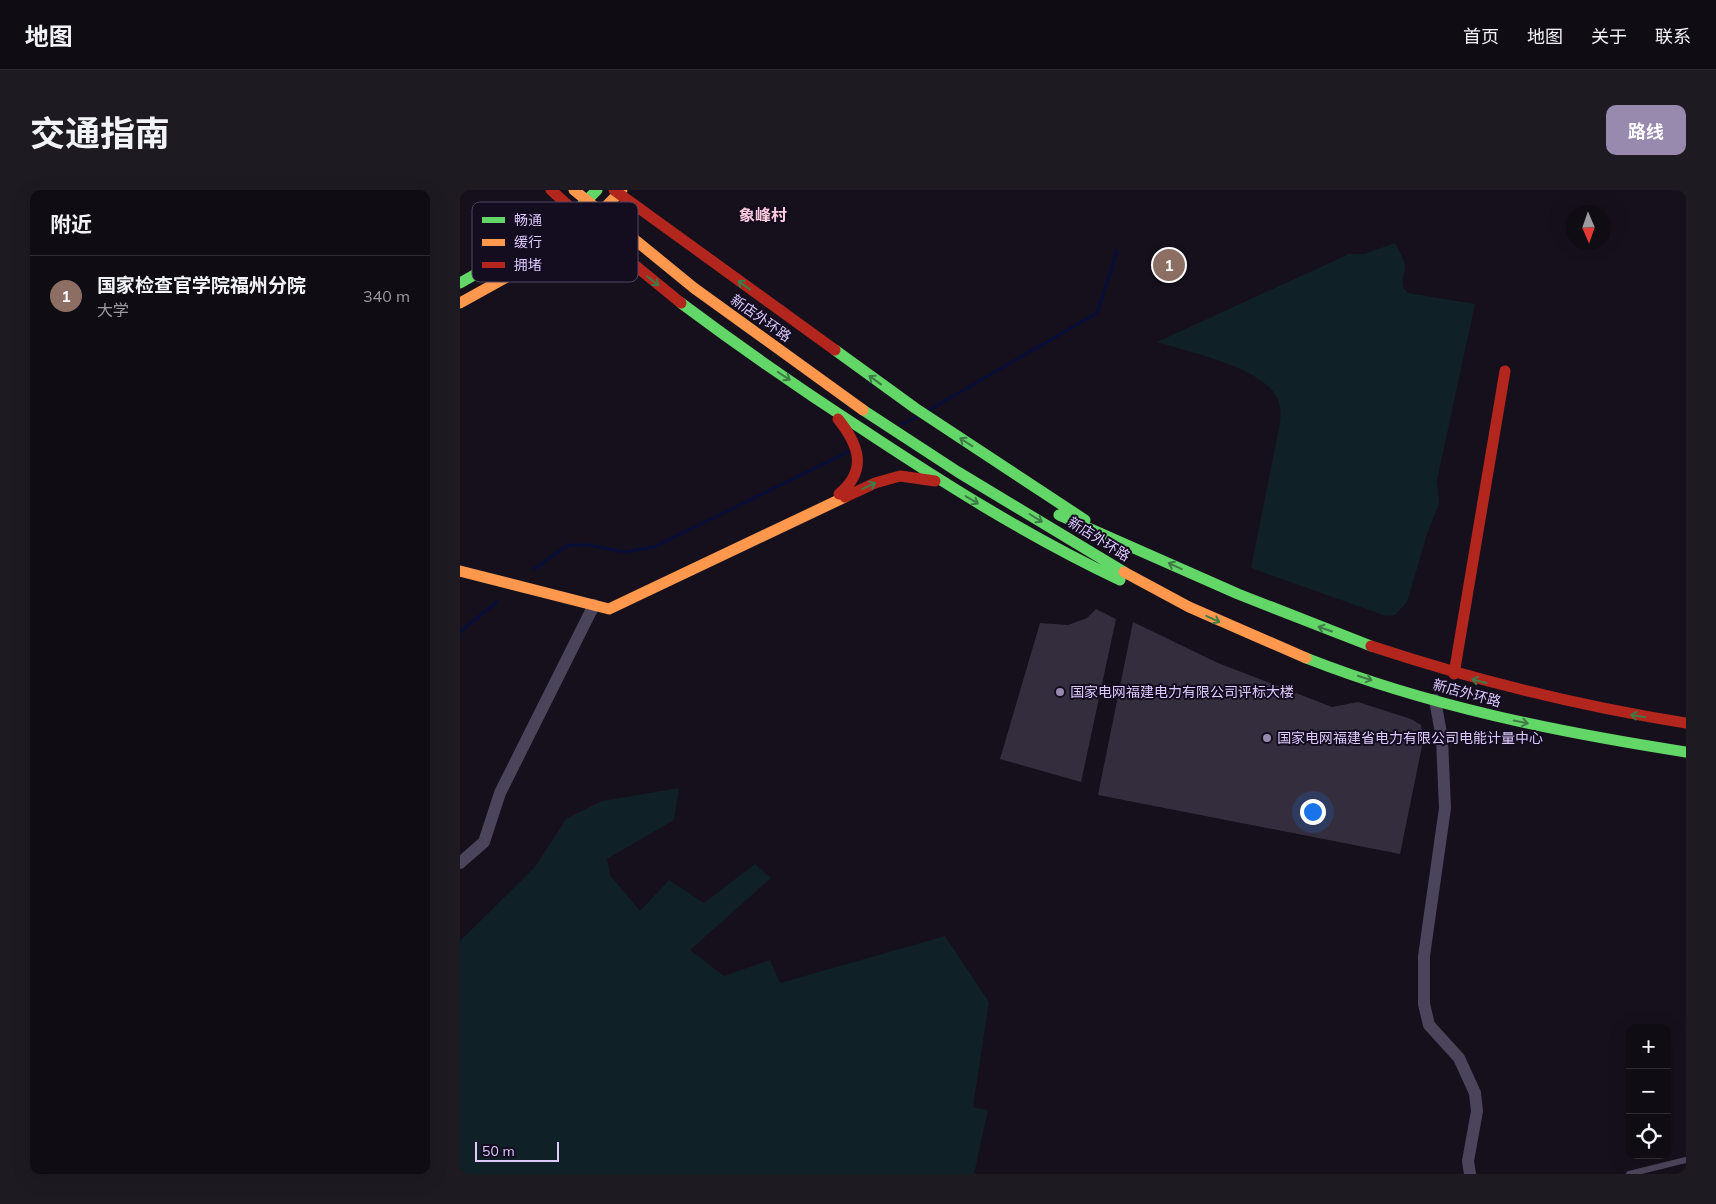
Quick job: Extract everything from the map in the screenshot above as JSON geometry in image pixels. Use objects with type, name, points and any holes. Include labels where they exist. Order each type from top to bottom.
[{"type":"main road","points":[[551,190],[564,202]]},
{"type":"main road","name":"新店外环路","points":[[574,190],[588,202]]},
{"type":"main road","points":[[586,202],[597,190],[611,202]]},
{"type":"main road","points":[[609,202],[618,191],[633,202]]},
{"type":"main road","points":[[638,206],[933,421],[1110,536]]},
{"type":"main road","name":"新店外环路","points":[[638,244],[722,309],[905,437],[1175,602],[1221,623],[1306,657],[1435,700],[1511,720],[1582,735],[1686,752]]},
{"type":"main road","points":[[638,267],[674,297],[826,405],[944,483],[1091,567],[1175,602]]},
{"type":"main road","points":[[460,283],[472,276]]},
{"type":"main road","points":[[460,303],[498,282]]},
{"type":"main road","points":[[1454,674],[1505,371]]},
{"type":"main road","points":[[794,521],[805,512],[847,489],[856,478],[858,457],[854,442],[842,423],[826,405]]},
{"type":"main road","points":[[460,571],[609,609],[794,521],[807,517],[875,483],[892,477],[908,476],[944,483]]},
{"type":"main road","name":"新店外环路","points":[[1027,496],[1059,515],[1263,605],[1454,674],[1592,707],[1686,723]]},
{"type":"street","points":[[460,863],[484,842],[500,793],[594,605]]},
{"type":"street","points":[[1435,700],[1442,740],[1445,803],[1424,956],[1424,1004],[1429,1025],[1459,1058],[1474,1093],[1477,1111],[1468,1161],[1470,1174]]},
{"type":"lane","points":[[1629,1174],[1686,1160]]},
{"type":"shaded area","points":[[1395,243],[1404,263],[1405,270],[1402,283],[1408,293],[1475,304],[1437,480],[1439,503],[1427,534],[1407,602],[1395,615],[1386,616],[1251,568],[1280,423],[1278,399],[1268,386],[1240,369],[1157,342],[1349,254],[1364,254]]},
{"type":"shaded area","points":[[679,788],[674,820],[607,859],[610,875],[640,911],[669,880],[704,903],[755,864],[771,878],[690,950],[724,976],[770,960],[780,983],[945,936],[989,1002],[973,1107],[988,1110],[974,1174],[460,1174],[460,941],[535,867],[566,819],[602,801]]},
{"type":"building","name":"国家电网福建电力有限公司评标大楼","points":[[1096,609],[1116,619],[1081,782],[1000,759],[1040,623],[1068,625],[1087,618]]},
{"type":"building","name":"国家电网福建省电力有限公司电能计量中心","points":[[1133,622],[1218,663],[1332,707],[1358,702],[1411,719],[1421,725],[1423,741],[1400,854],[1098,795]]},
{"type":"waterway","points":[[929,410],[1097,313],[1117,251]]},
{"type":"waterway","points":[[902,424],[917,417]]},
{"type":"waterway","points":[[534,569],[568,545],[589,545],[624,552],[654,547],[850,451]]},
{"type":"waterway","points":[[460,632],[497,602]]},
{"type":"traffic: fast","points":[[585,202],[597,190]]},
{"type":"traffic: fast","points":[[460,283],[472,276]]},
{"type":"traffic: fast","points":[[681,303],[793,383],[925,470],[1020,528],[1120,580]]},
{"type":"traffic: fast","points":[[835,350],[915,408],[1085,520]]},
{"type":"traffic: fast","points":[[863,410],[958,472],[1124,572]]},
{"type":"traffic: fast","points":[[1059,515],[1238,594],[1371,646]]},
{"type":"traffic: fast","points":[[1306,658],[1399,690],[1493,716],[1589,736],[1686,752]]},
{"type":"traffic: slow","points":[[574,190],[589,202]]},
{"type":"traffic: slow","points":[[610,202],[622,190]]},
{"type":"traffic: slow","points":[[638,242],[694,288],[863,410]]},
{"type":"traffic: slow","points":[[460,303],[498,282]]},
{"type":"traffic: slow","points":[[460,571],[609,609],[845,497]]},
{"type":"traffic: slow","points":[[1124,572],[1189,607],[1306,658]]},
{"type":"traffic: jam","points":[[551,190],[564,202]]},
{"type":"traffic: jam","points":[[614,190],[631,202]]},
{"type":"traffic: jam","points":[[638,207],[835,350]]},
{"type":"traffic: jam","points":[[638,268],[681,303]]},
{"type":"traffic: jam","points":[[1454,674],[1505,371]]},
{"type":"traffic: jam","points":[[838,419],[851,438],[857,457],[857,467],[854,476],[839,494]]},
{"type":"traffic: jam","points":[[845,497],[875,483],[900,476],[935,481]]},
{"type":"traffic: jam","points":[[1371,646],[1448,670],[1527,691],[1606,709],[1686,723]]},
{"type":"place","name":"国家检查官学院福州分院","points":[[1169,265]]},
{"type":"place","name":"国家电网福建电力有限公司评标大楼","points":[[1060,692]]},
{"type":"place","name":"国家电网福建省电力有限公司电能计量中心","points":[[1267,738]]},
{"type":"district","name":"象峰村","points":[[763,215]]}]
